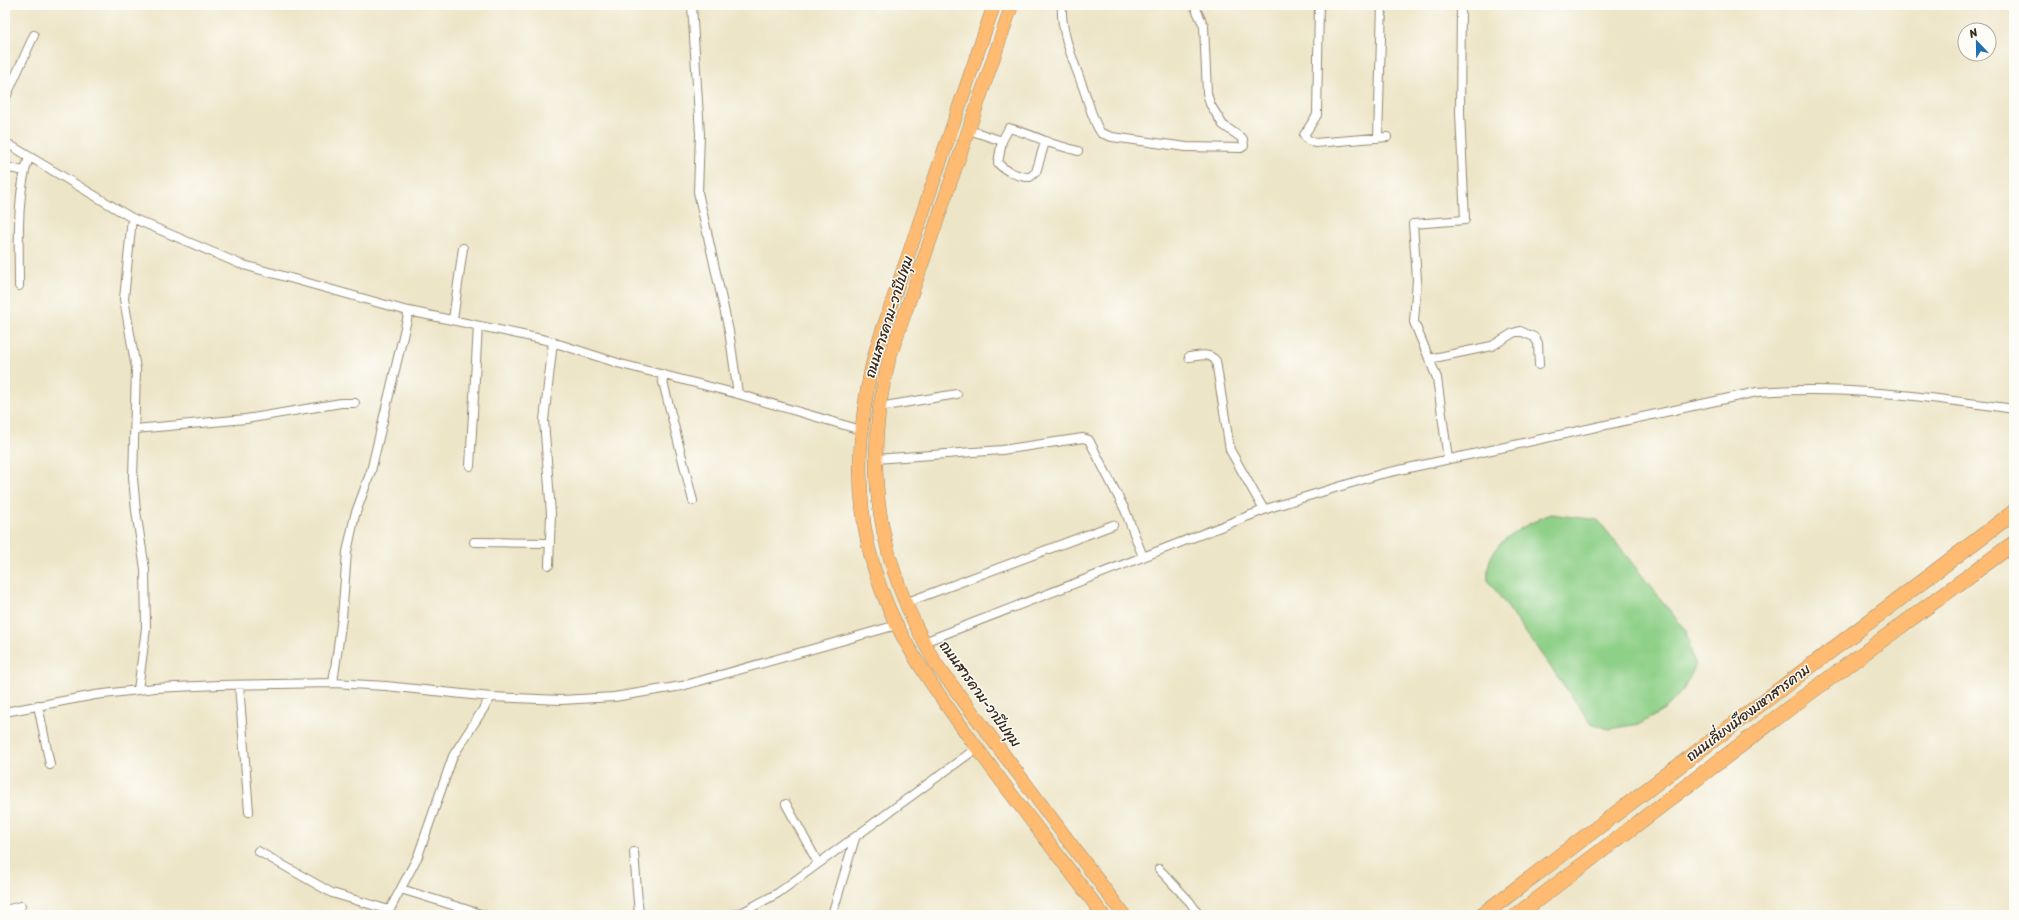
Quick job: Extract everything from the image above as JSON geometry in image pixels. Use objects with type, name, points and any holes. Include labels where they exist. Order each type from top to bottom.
[{"type":"highway","name":"ถนนเลี่ยงเมืองมหาสารคาม","points":[[1482,915],[2014,512]]},
{"type":"highway","name":"ถนนเลี่ยงเมืองมหาสารคาม","points":[[1517,915],[1804,698],[2014,543]]},
{"type":"main road","name":"ถนนสารคาม-วาปีปทุม","points":[[994,5],[876,349],[868,378],[861,430],[860,471],[863,517],[872,559],[881,589],[897,625],[923,672],[977,748],[1103,915]]},
{"type":"main road","name":"ถนนสารคาม-วาปีปทุม","points":[[1012,5],[890,356],[879,407],[875,459],[880,513],[888,554],[905,603],[936,664],[1124,915]]},
{"type":"main road","points":[[977,57],[992,62]]},
{"type":"main road","points":[[1025,811],[1038,801]]},
{"type":"street","points":[[692,5],[700,134],[698,192],[703,220],[720,284],[728,325],[738,394]]},
{"type":"street","points":[[1062,5],[1062,17],[1065,34],[1091,110],[1101,133],[1112,137],[1186,147],[1241,148],[1244,146],[1243,139],[1223,125],[1210,104],[1207,93],[1204,26],[1194,5]]},
{"type":"street","points":[[1319,5],[1317,115],[1304,135],[1308,140],[1315,143],[1387,138]]},
{"type":"street","points":[[1378,138],[1382,5]]},
{"type":"street","points":[[1448,459],[1437,378],[1414,322],[1417,279],[1413,224],[1465,220],[1460,113],[1461,5]]},
{"type":"street","points":[[5,98],[34,34]]},
{"type":"street","points":[[1045,142],[1036,172],[1028,178],[999,165],[997,159],[1002,141],[1009,128],[1022,131],[1045,142],[1078,151]]},
{"type":"street","points":[[969,130],[1002,141]]},
{"type":"street","points":[[5,142],[132,218],[240,264],[409,311],[553,342],[861,430]]},
{"type":"street","points":[[19,286],[19,250],[24,171],[29,157]]},
{"type":"street","points":[[5,167],[24,171]]},
{"type":"street","points":[[132,218],[124,299],[136,369],[134,478],[136,511],[145,569],[146,628],[138,690]]},
{"type":"street","points":[[453,320],[463,248]]},
{"type":"street","points":[[333,683],[342,618],[346,552],[355,515],[371,471],[409,311]]},
{"type":"street","points":[[470,466],[478,326]]},
{"type":"street","points":[[1429,359],[1492,346],[1513,333],[1520,331],[1534,337],[1538,343],[1539,365]]},
{"type":"street","points":[[549,565],[551,514],[544,420],[553,342]]},
{"type":"street","points":[[1189,358],[1208,355],[1213,357],[1216,361],[1230,450],[1264,510]]},
{"type":"street","points":[[661,374],[693,501]]},
{"type":"street","points":[[924,642],[1264,510],[1381,474],[1757,392],[1795,389],[1915,395],[2014,409]]},
{"type":"street","points":[[879,407],[957,394]]},
{"type":"street","points":[[135,429],[246,418],[341,402],[355,403]]},
{"type":"street","points":[[875,459],[1002,450],[1083,438],[1089,440],[1125,510],[1143,557]]},
{"type":"street","points":[[905,603],[1113,525]]},
{"type":"street","points":[[474,542],[550,543]]},
{"type":"street","points":[[5,712],[38,705],[138,690],[239,685],[333,683],[386,686],[491,697],[561,700],[606,698],[682,686],[897,625]]},
{"type":"street","points":[[239,685],[249,812]]},
{"type":"street","points":[[258,851],[332,893],[388,913],[418,856],[453,756],[491,697]]},
{"type":"street","points":[[38,705],[50,764]]},
{"type":"street","points":[[732,915],[745,911],[778,893],[977,748]]},
{"type":"street","points":[[786,804],[818,863]]},
{"type":"street","points":[[832,915],[855,838]]},
{"type":"street","points":[[634,852],[639,915]]},
{"type":"street","points":[[1160,869],[1190,902],[1199,915]]},
{"type":"street","points":[[401,889],[484,915]]},
{"type":"street","points":[[5,910],[21,906]]},
{"type":"green space","points":[[1550,514],[1598,520],[1686,631],[1695,667],[1683,690],[1664,710],[1640,724],[1608,729],[1591,723],[1488,580],[1488,567],[1498,546],[1517,531]]}]
